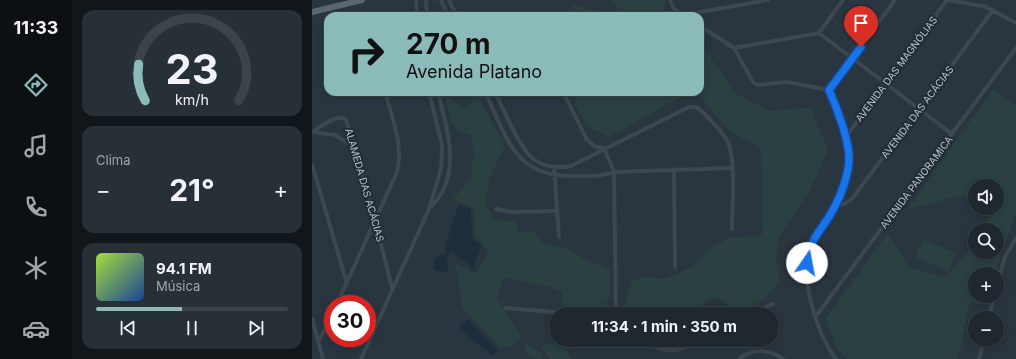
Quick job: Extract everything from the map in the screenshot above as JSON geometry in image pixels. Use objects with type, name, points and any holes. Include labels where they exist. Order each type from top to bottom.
[{"type":"main road","points":[[312,12],[362,0]]},
{"type":"street","points":[[416,0],[417,12]]},
{"type":"street","points":[[426,0],[427,12]]},
{"type":"street","points":[[441,0],[446,12]]},
{"type":"street","points":[[449,0],[455,12]]},
{"type":"street","points":[[670,0],[674,9],[678,12]]},
{"type":"street","points":[[704,12],[768,0]]},
{"type":"street","points":[[734,48],[819,33],[843,0]]},
{"type":"street","points":[[829,90],[895,0]]},
{"type":"street","points":[[948,0],[993,10],[1016,23]]},
{"type":"street","name":"AVENIDA DAS MAGNÓLIAS","points":[[845,138],[948,0]]},
{"type":"street","name":"AVENIDA DAS ACÁCIAS","points":[[835,206],[844,204],[852,199],[993,10]]},
{"type":"street","points":[[704,29],[734,48],[753,82],[757,85],[787,82],[829,90]]},
{"type":"street","points":[[819,33],[952,134]]},
{"type":"street","name":"AVENIDA PANORAMICA","points":[[816,316],[1016,48]]},
{"type":"street","points":[[829,90],[837,106],[845,138],[849,163],[835,206],[809,248],[807,277],[808,290],[816,316],[827,343],[836,359]]},
{"type":"street","points":[[342,295],[397,172],[400,162],[398,141],[386,96]]},
{"type":"street","points":[[361,359],[429,208],[442,170],[443,158],[440,131],[430,96]]},
{"type":"street","points":[[429,208],[443,192],[450,168],[450,142],[439,96]]},
{"type":"street","points":[[487,96],[513,150],[538,172],[555,175],[601,176],[614,172],[732,168]]},
{"type":"street","points":[[497,96],[522,144],[531,157],[542,164],[554,167],[571,166],[604,148],[693,106],[700,110],[727,141],[731,153],[732,229]]},
{"type":"street","points":[[565,96],[587,140],[596,147],[604,148]]},
{"type":"street","name":"ALAMEDA DAS ACÁCIAS","points":[[312,132],[335,118],[343,118],[348,126],[375,220],[392,288]]},
{"type":"street","points":[[312,132],[335,135],[353,146]]},
{"type":"street","points":[[604,148],[614,172],[617,307]]},
{"type":"street","points":[[312,164],[347,284]]},
{"type":"street","points":[[554,167],[559,237]]},
{"type":"street","points":[[674,169],[675,267]]},
{"type":"street","points":[[496,209],[513,212],[557,211]]},
{"type":"street","points":[[1003,267],[1016,238]]},
{"type":"street","points":[[343,269],[353,272]]},
{"type":"street","points":[[766,307],[772,304]]},
{"type":"street","points":[[506,308],[549,312]]},
{"type":"street","points":[[312,320],[322,359]]},
{"type":"street","points":[[318,342],[324,330]]},
{"type":"street","points":[[658,347],[668,351],[680,350],[686,347]]},
{"type":"street","points":[[980,359],[983,347]]},
{"type":"street","points":[[739,359],[751,352],[763,351],[772,353],[783,359]]},
{"type":"green space","points":[[611,0],[665,0],[665,12],[618,12]]},
{"type":"green space","points":[[572,4],[603,12],[568,12]]},
{"type":"green space","points":[[704,53],[708,54],[737,94],[769,111],[811,107],[828,151],[808,194],[779,237],[776,261],[780,281],[761,302],[750,307],[731,307],[716,297],[696,307],[626,307],[626,302],[632,281],[646,277],[665,279],[692,267],[711,248],[728,238],[762,235],[761,148],[729,131],[699,96],[704,96]]},
{"type":"green space","points":[[993,89],[1016,105],[1016,213],[1004,248],[1004,223],[986,223],[989,215],[1004,215],[1004,179],[968,179],[968,198],[959,196],[907,210]]},
{"type":"green space","points":[[445,96],[466,108],[475,96],[478,96],[505,145],[492,173],[487,192],[489,211],[494,220],[516,221],[518,232],[535,232],[542,242],[570,250],[586,260],[610,269],[610,295],[605,307],[562,305],[562,292],[547,286],[503,278],[497,298],[521,336],[512,347],[500,347],[462,308],[455,263],[476,274],[488,252],[475,234],[473,208],[453,199],[471,178],[473,155],[472,136],[457,130],[450,119]]},
{"type":"green space","points":[[577,96],[684,96],[609,137],[587,126],[575,104]]},
{"type":"green space","points":[[888,233],[909,267],[946,277],[968,251],[968,259],[1000,259],[997,267],[968,267],[968,303],[970,303],[958,359],[847,359],[837,349],[825,319]]},
{"type":"green space","points":[[923,239],[956,253],[949,271],[915,257]]},
{"type":"green space","points":[[970,303],[986,303],[985,305]]},
{"type":"green space","points":[[527,344],[544,355],[541,359],[535,359],[523,350]]},
{"type":"green space","points":[[549,344],[549,347],[565,347],[572,359],[549,359],[541,346]]},
{"type":"water","points":[[458,205],[470,208],[473,240],[481,244],[473,270],[466,261],[460,259],[453,252],[449,252],[447,257],[448,271],[443,272],[435,270],[434,260],[442,253],[445,255],[447,252],[444,251]]},
{"type":"water","points":[[468,319],[498,350],[493,356],[462,331],[459,326]]},
{"type":"route","points":[[807,263],[809,248],[835,206],[849,163],[849,154],[837,106],[829,90],[861,47]]}]
